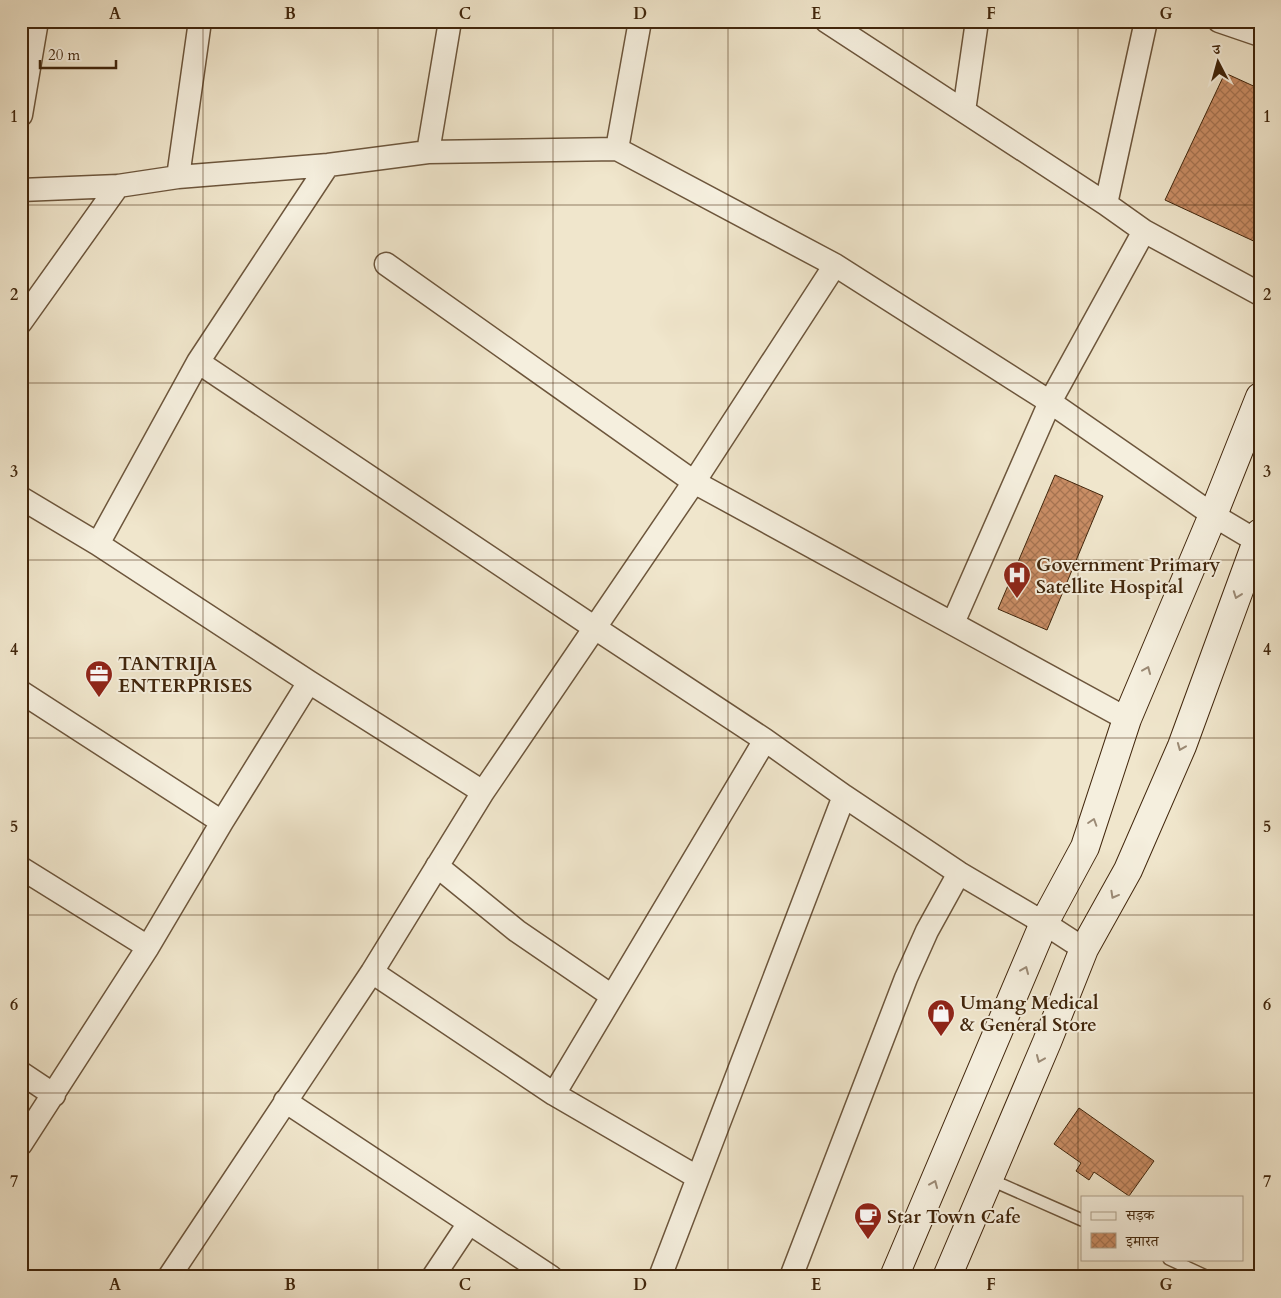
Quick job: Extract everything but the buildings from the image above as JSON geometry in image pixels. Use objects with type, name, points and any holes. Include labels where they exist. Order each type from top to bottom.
[{"type":"street","points":[[21,115],[37,21]]},
{"type":"street","points":[[178,176],[200,21]]},
{"type":"street","points":[[428,152],[450,21]]},
{"type":"street","points":[[617,149],[640,21]]},
{"type":"street","points":[[826,21],[1106,204],[1144,231],[1260,294]]},
{"type":"street","points":[[964,111],[977,21]]},
{"type":"street","points":[[1106,204],[1146,21]]},
{"type":"street","points":[[1219,21],[1260,35]]},
{"type":"street","points":[[21,190],[118,186],[178,176],[328,165],[428,152],[617,149],[835,265],[1050,402],[1212,515],[1259,539],[1182,746],[1128,870],[1084,949],[1047,1042],[947,1277]]},
{"type":"street","points":[[98,544],[198,362],[328,165]]},
{"type":"street","points":[[21,322],[118,186]]},
{"type":"street","points":[[953,623],[1050,402],[1144,231]]},
{"type":"street","points":[[386,264],[694,482],[1127,718]]},
{"type":"street","points":[[169,1277],[372,972],[483,792],[694,482],[835,265]]},
{"type":"street","points":[[198,362],[765,740],[844,796],[959,873],[1084,949]]},
{"type":"street","points":[[894,1277],[1044,923],[1085,847],[1127,718],[1260,397]]},
{"type":"street","points":[[21,498],[98,544],[309,682],[483,792]]},
{"type":"street","points":[[21,1144],[148,947],[222,822],[309,682]]},
{"type":"street","points":[[21,692],[222,822]]},
{"type":"street","points":[[554,1094],[765,740]]},
{"type":"street","points":[[660,1277],[844,796]]},
{"type":"street","points":[[437,866],[517,931],[612,996]]},
{"type":"street","points":[[21,868],[148,947]]},
{"type":"street","points":[[791,1277],[906,978],[927,931],[959,873]]},
{"type":"street","points":[[372,972],[554,1094],[697,1177]]},
{"type":"street","points":[[21,1073],[54,1095]]},
{"type":"street","points":[[285,1101],[552,1277]]},
{"type":"street","points":[[433,1277],[469,1223]]},
{"type":"lane","points":[[989,1179],[1081,1220]]},
{"type":"lane","points":[[1171,1260],[1208,1277]]},
{"type":"place","name":"Government Primary Satellite Hospital","points":[[1017,599]]},
{"type":"place","name":"TANTRIJA ENTERPRISES","points":[[99,698]]},
{"type":"place","name":"Umang Medical & General Store","points":[[941,1037]]},
{"type":"place","name":"Star Town Cafe","points":[[868,1240]]}]
